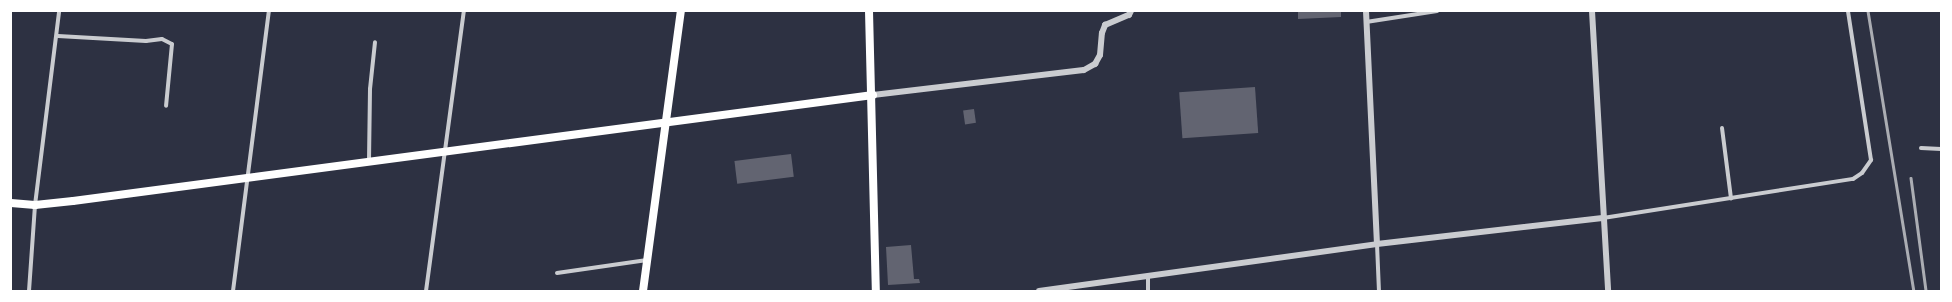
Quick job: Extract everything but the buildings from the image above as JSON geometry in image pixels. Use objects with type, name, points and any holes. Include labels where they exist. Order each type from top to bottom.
[{"type":"main road","points":[[643,291],[664,122],[680,11]]},
{"type":"main road","points":[[869,11],[873,95],[876,291]]},
{"type":"main road","points":[[11,203],[35,205],[873,95]]},
{"type":"street","points":[[29,291],[35,205],[58,36],[59,11]]},
{"type":"street","points":[[233,291],[250,177],[269,11]]},
{"type":"street","points":[[426,291],[464,11]]},
{"type":"street","points":[[873,95],[1084,70],[1095,64],[1100,55],[1102,34],[1105,25],[1128,15],[1131,11]]},
{"type":"street","points":[[1366,11],[1379,291]]},
{"type":"street","points":[[1366,22],[1437,11]]},
{"type":"street","points":[[1592,11],[1608,291]]},
{"type":"street","points":[[1039,291],[1377,244],[1603,218],[1853,178],[1862,173],[1871,160],[1848,11]]},
{"type":"street","points":[[58,36],[146,41],[162,39],[172,44],[166,106]]},
{"type":"street","points":[[369,161],[370,89],[375,42]]},
{"type":"street","points":[[1722,128],[1731,198]]},
{"type":"street","points":[[1921,148],[1941,149]]},
{"type":"street","points":[[557,273],[647,260]]},
{"type":"street","points":[[1148,276],[1148,291]]},
{"type":"railway","points":[[1868,11],[1914,291]]},
{"type":"railway","points":[[1911,178],[1926,291]]}]
